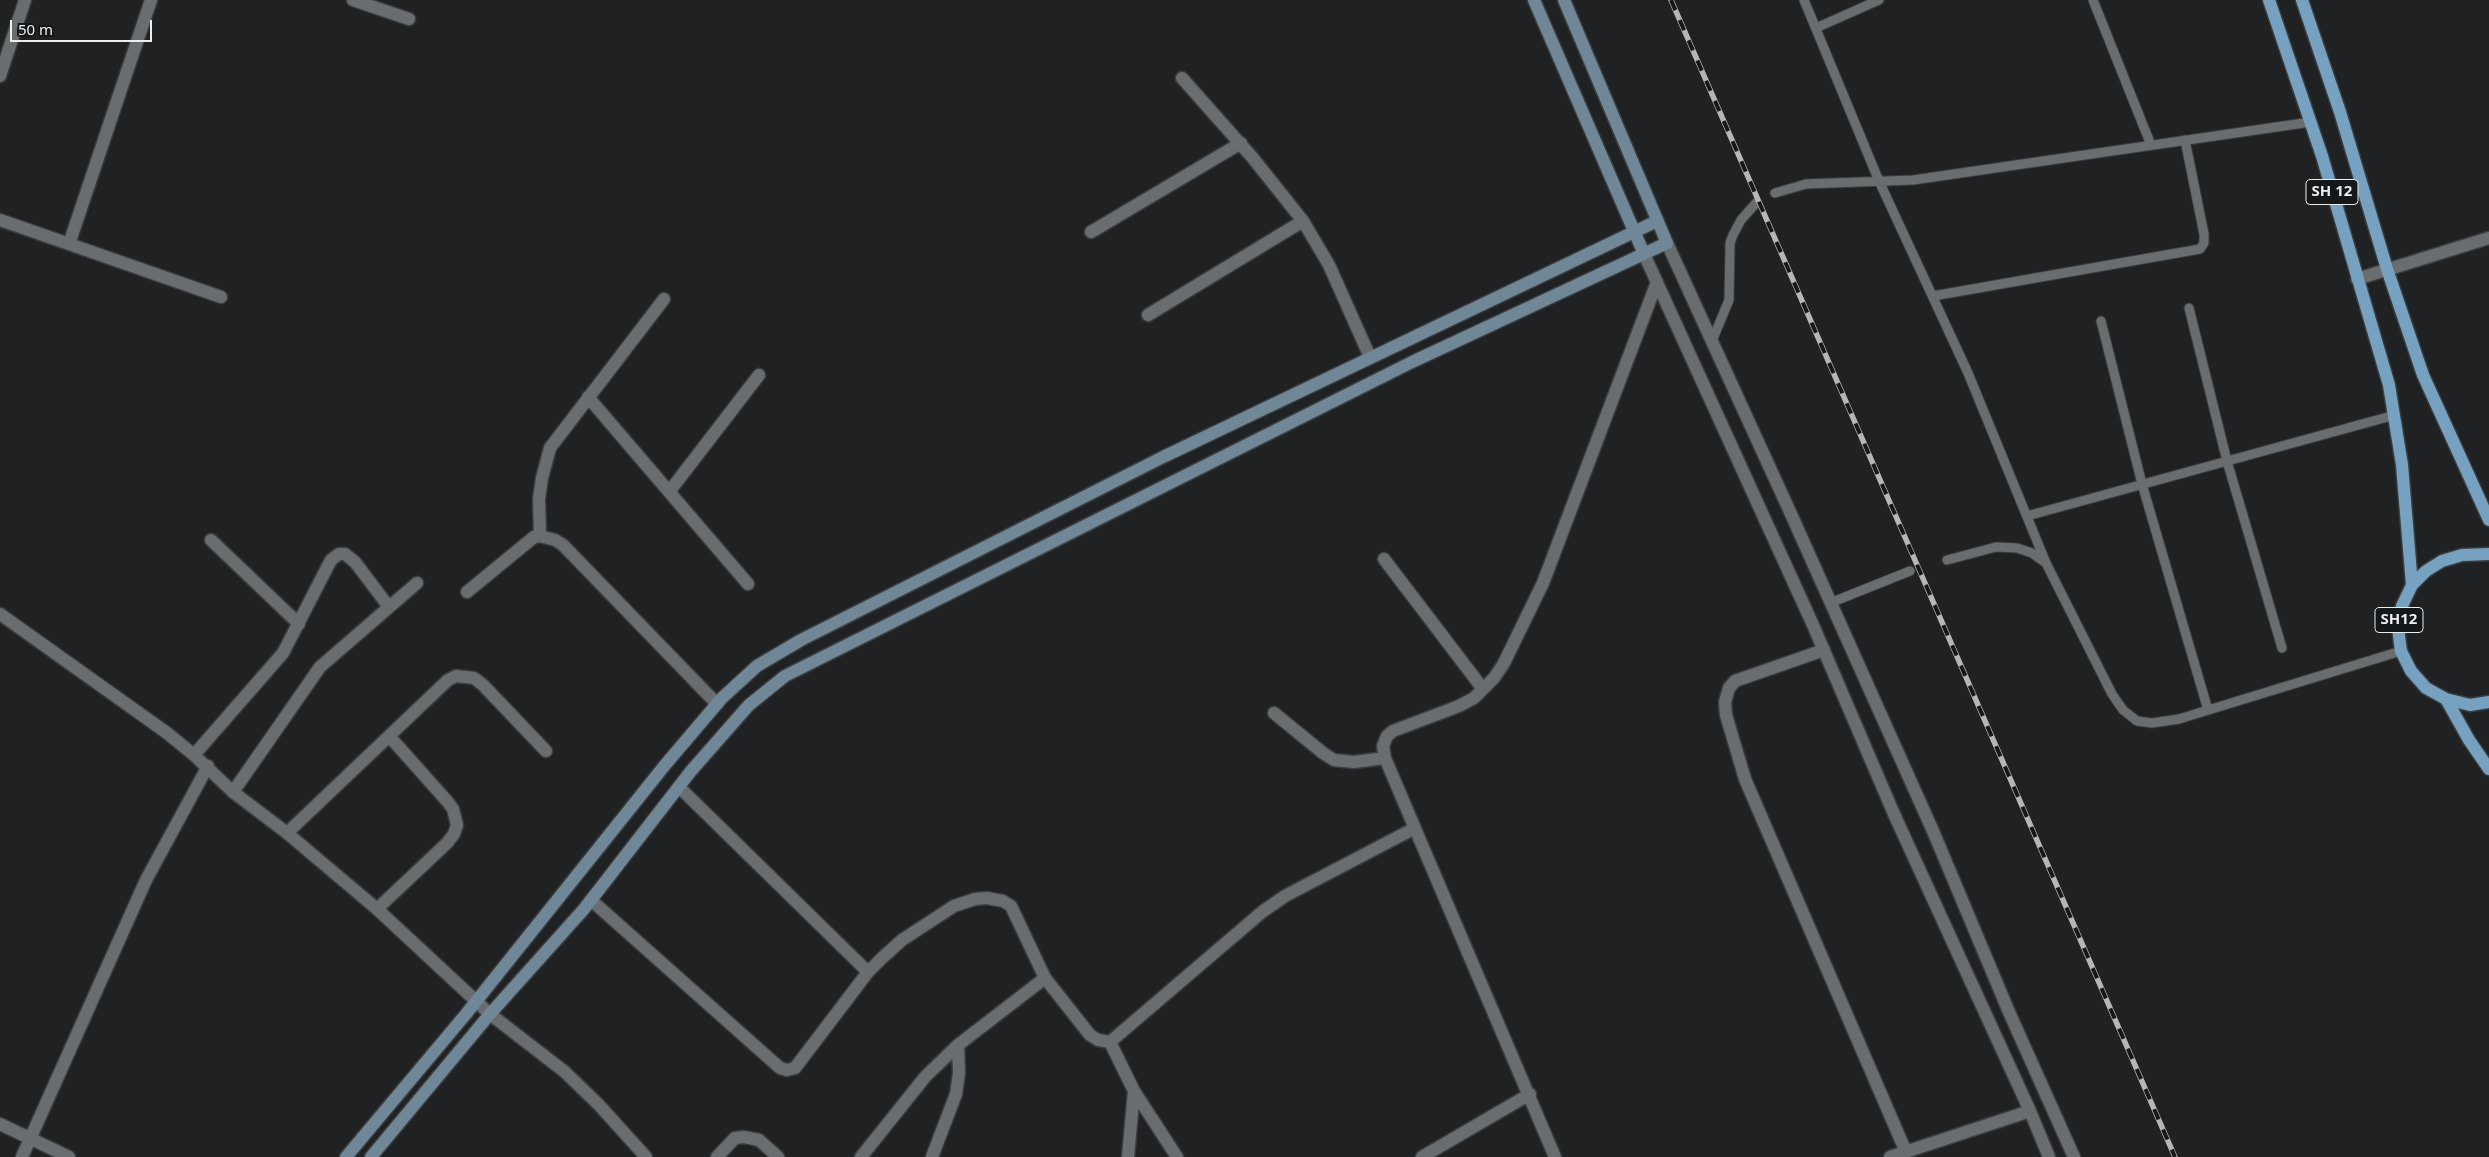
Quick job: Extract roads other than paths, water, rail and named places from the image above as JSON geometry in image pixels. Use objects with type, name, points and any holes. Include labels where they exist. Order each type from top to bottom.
[{"type":"main road","points":[[1534,0],[1644,254]]},
{"type":"main road","points":[[371,1157],[490,1014],[591,900],[679,787],[749,705],[785,676],[1403,367],[1667,243],[1564,0]]},
{"type":"main road","name":"SH 12","points":[[2269,0],[2311,122],[2388,385]]},
{"type":"main road","name":"SH 12","points":[[2302,0],[2352,147],[2387,270],[2423,375],[2489,520]]},
{"type":"main road","points":[[346,1157],[476,1002],[717,704],[757,666],[801,640],[1163,457],[1657,221]]},
{"type":"main road","name":"SH12","points":[[2388,385],[2395,415],[2404,482],[2412,586]]},
{"type":"main road","name":"SH12","points":[[2489,554],[2462,555],[2442,561],[2426,571],[2412,586],[2402,606],[2398,628],[2401,651],[2416,677],[2426,688],[2446,699],[2470,705],[2489,702]]},
{"type":"main road","points":[[2446,699],[2469,740],[2489,769]]},
{"type":"street","points":[[0,76],[25,0]]},
{"type":"street","points":[[69,244],[151,0]]},
{"type":"street","points":[[353,0],[409,19]]},
{"type":"street","points":[[1182,78],[1240,143],[1303,221],[1329,265],[1370,357]]},
{"type":"street","points":[[1091,232],[1240,143]]},
{"type":"street","points":[[0,220],[221,297]]},
{"type":"street","points":[[1148,315],[1303,221]]},
{"type":"street","points":[[2357,279],[2489,238]]},
{"type":"street","points":[[1667,243],[1933,831],[2009,1012],[2074,1157]]},
{"type":"street","points":[[1644,254],[1824,650],[1894,814],[2030,1111],[2049,1157]]},
{"type":"street","points":[[1555,1157],[1530,1094],[1414,828],[1385,758],[1383,746],[1387,736],[1393,731],[1460,706],[1484,689],[1504,664],[1531,611],[1656,282]]},
{"type":"street","points":[[540,536],[539,499],[545,459],[556,439],[664,299]]},
{"type":"street","points":[[669,492],[760,375]]},
{"type":"street","points":[[588,397],[748,584]]},
{"type":"street","points":[[468,592],[534,538],[540,536],[563,545],[717,704]]},
{"type":"street","points":[[211,540],[299,624]]},
{"type":"street","points":[[194,755],[275,664],[299,624],[331,560],[339,554],[345,554],[355,562],[389,607]]},
{"type":"street","points":[[1384,559],[1484,689]]},
{"type":"street","points":[[233,792],[320,667],[417,583]]},
{"type":"street","points":[[0,614],[167,733],[208,766],[233,792],[287,833],[377,909],[476,1002],[564,1072],[599,1105],[646,1157]]},
{"type":"street","points":[[1824,650],[1735,680],[1729,688],[1725,702],[1726,715],[1745,779],[1906,1152]]},
{"type":"street","points":[[287,833],[448,680],[464,676],[474,678],[546,751]]},
{"type":"street","points":[[1274,713],[1323,754],[1334,760],[1354,762],[1385,758]]},
{"type":"street","points":[[377,909],[447,843],[454,834],[457,825],[453,809],[447,801],[389,736]]},
{"type":"street","points":[[22,1157],[146,880],[208,766]]},
{"type":"street","points":[[679,787],[868,972]]},
{"type":"street","points":[[591,900],[780,1068],[787,1070],[794,1068],[868,972],[902,940],[954,906],[975,899],[987,898],[1003,901],[1011,906],[1045,978],[1090,1035],[1098,1040],[1110,1042],[1285,896],[1414,828]]},
{"type":"street","points":[[861,1157],[925,1077],[958,1045],[1045,978]]},
{"type":"street","points":[[1110,1042],[1134,1091],[1178,1157]]},
{"type":"street","points":[[932,1157],[956,1094],[959,1073],[958,1045]]},
{"type":"street","points":[[1128,1157],[1134,1091]]},
{"type":"street","points":[[1422,1157],[1530,1094]]},
{"type":"street","points":[[1890,1157],[2030,1111]]},
{"type":"street","points":[[0,1124],[69,1157]]},
{"type":"street","points":[[717,1157],[735,1138],[744,1136],[759,1140],[778,1157]]},
{"type":"lane","points":[[1804,0],[1879,181],[1968,372],[2046,563],[2112,694],[2123,710],[2137,721],[2152,723],[2180,719],[2401,651]]},
{"type":"lane","points":[[1816,28],[1879,0]]},
{"type":"lane","points":[[2094,0],[2151,145]]},
{"type":"lane","points":[[1775,193],[1806,184],[1912,180],[2311,122]]},
{"type":"lane","points":[[1933,296],[2200,249],[2204,242],[2204,234],[2185,140]]},
{"type":"lane","points":[[1712,341],[1729,300],[1730,243],[1741,220],[1756,203]]},
{"type":"lane","points":[[2189,308],[2227,461],[2282,648]]},
{"type":"lane","points":[[2101,321],[2142,484],[2208,710]]},
{"type":"lane","points":[[2027,516],[2395,415]]},
{"type":"lane","points":[[1947,560],[1996,548],[2010,548],[2032,553],[2046,563]]},
{"type":"lane","points":[[1830,603],[1910,571]]},
{"type":"railway","points":[[1671,0],[2175,1157]]}]
